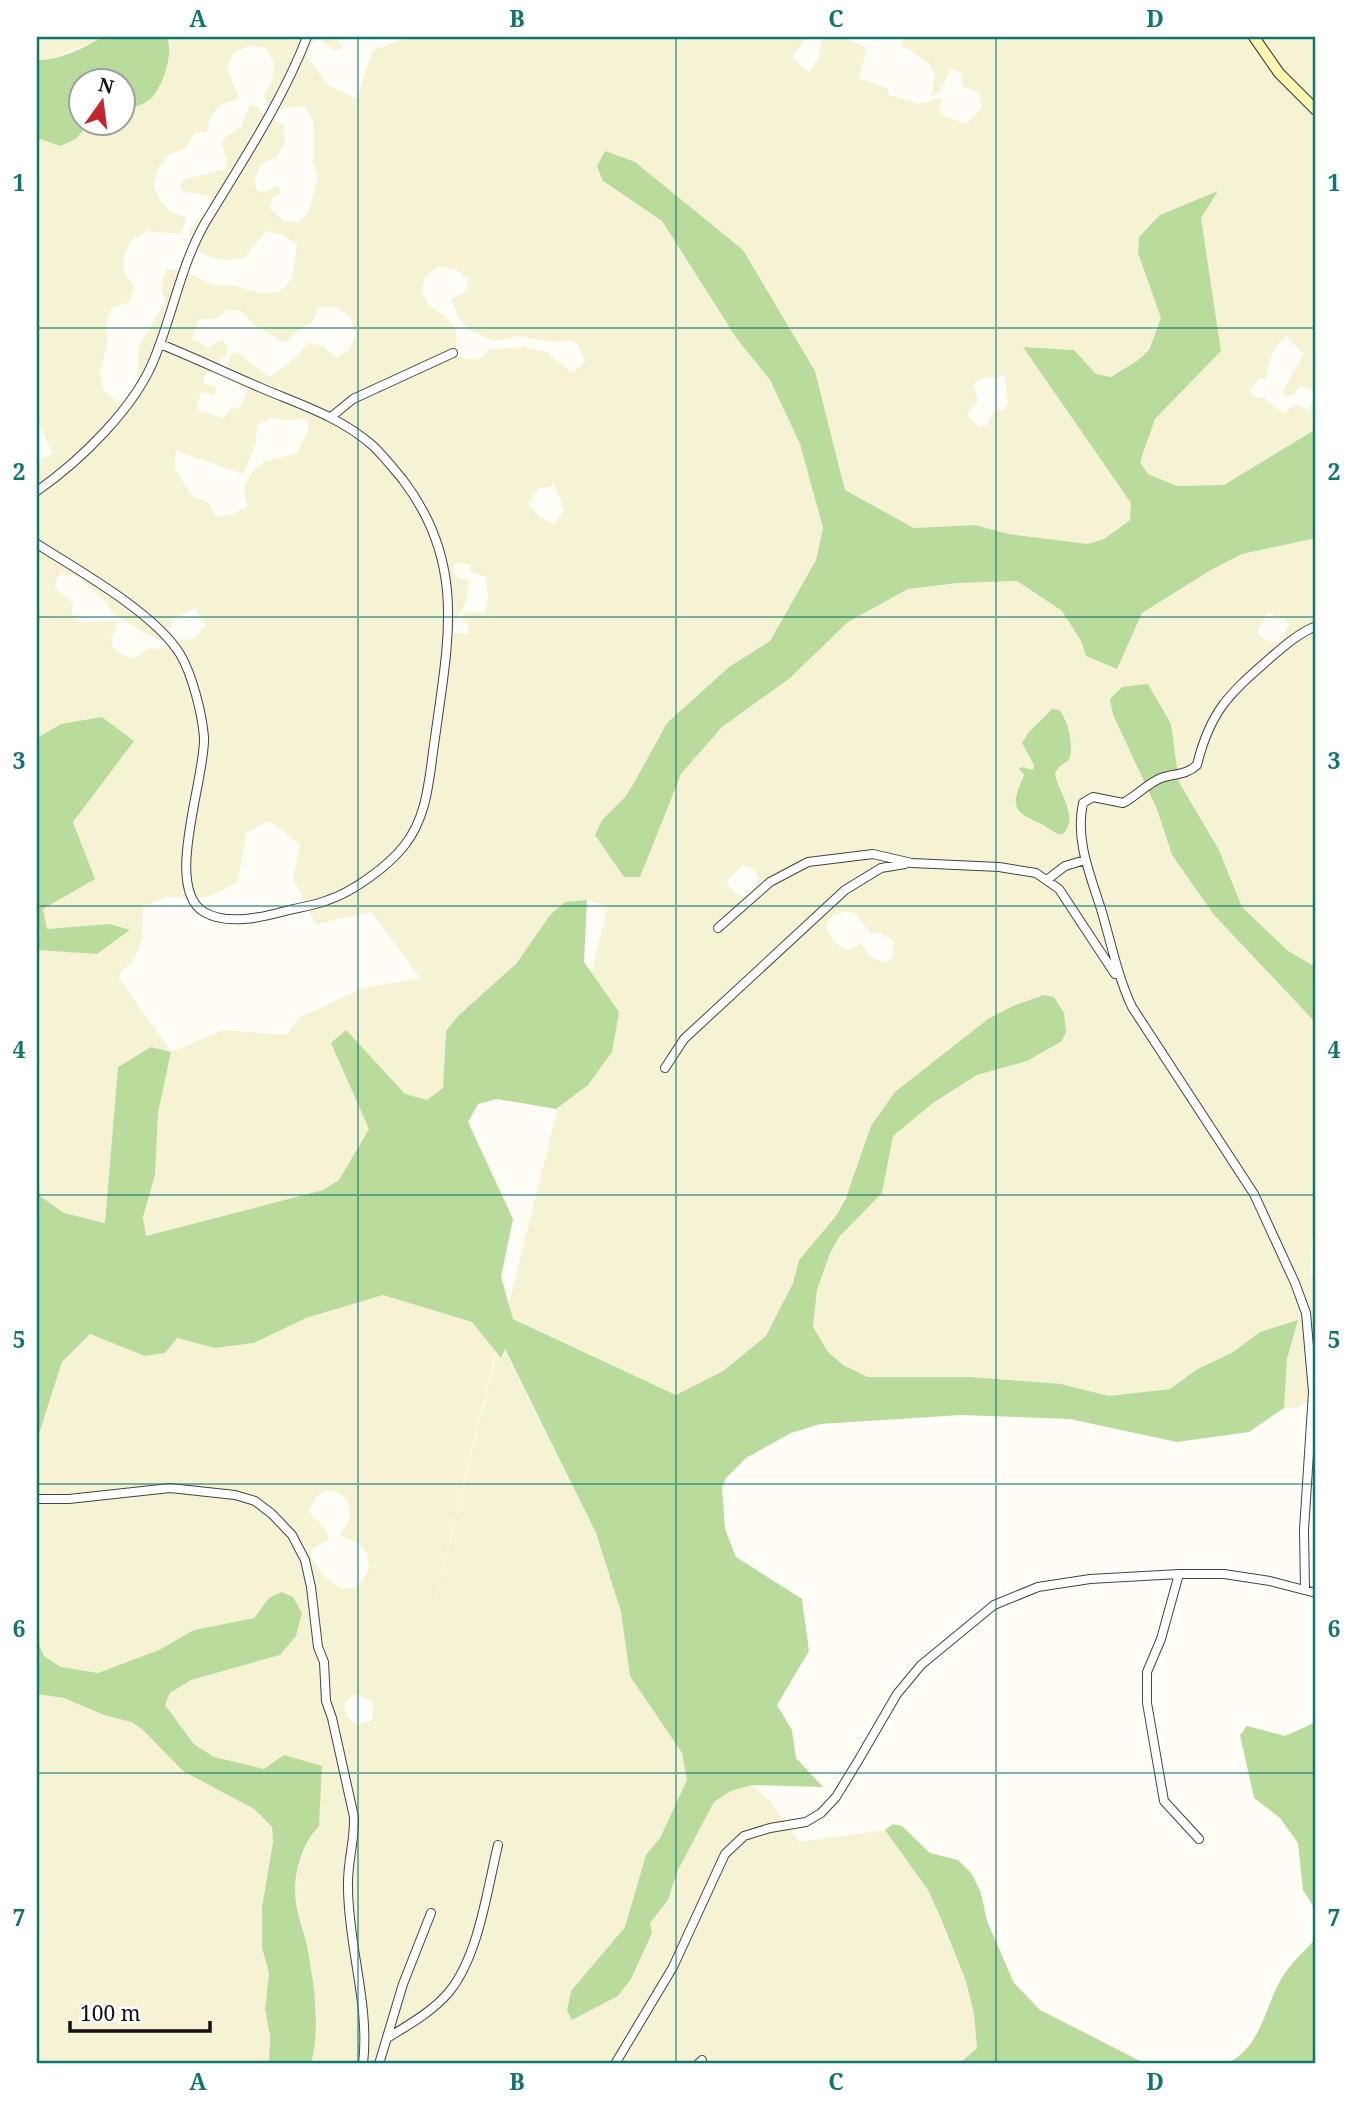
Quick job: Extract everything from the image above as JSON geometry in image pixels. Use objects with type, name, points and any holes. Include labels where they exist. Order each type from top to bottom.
[{"type":"street","points":[[37,491],[79,458],[115,420],[150,370],[177,289],[205,224],[276,100],[307,37]]},
{"type":"street","points":[[1254,37],[1279,73],[1316,110]]},
{"type":"street","points":[[37,544],[111,592],[163,631],[181,655],[191,678],[204,738],[185,866],[188,888],[200,910],[218,918],[236,918],[262,916],[332,900],[373,875],[403,848],[418,825],[426,798],[444,669],[449,603],[441,553],[433,527],[419,501],[391,465],[372,445],[331,417],[160,344]]},
{"type":"street","points":[[331,417],[353,399],[453,353]]},
{"type":"street","points":[[1120,982],[1085,860],[1080,815],[1083,803],[1093,797],[1123,803],[1160,779],[1187,774],[1197,765],[1212,721],[1225,700],[1297,635],[1316,626]]},
{"type":"street","points":[[718,928],[770,882],[808,862],[873,854],[912,863],[999,867],[1036,873],[1048,879],[1069,902],[1087,935],[1120,982],[1132,1007],[1254,1194],[1306,1313],[1313,1392],[1304,1530],[1305,1589]]},
{"type":"street","points":[[1048,879],[1065,866],[1085,860]]},
{"type":"street","points":[[665,1068],[684,1039],[845,890],[881,868],[912,863]]},
{"type":"street","points":[[37,1499],[69,1499],[170,1488],[235,1494],[255,1501],[292,1535],[304,1560],[312,1587],[318,1647],[324,1662],[326,1701],[354,1816],[355,1831],[348,1884],[351,1929],[364,2017],[363,2064]]},
{"type":"street","points":[[1178,1574],[1161,1639],[1147,1672],[1147,1703],[1164,1801],[1199,1839]]},
{"type":"street","points":[[617,2063],[673,1967],[725,1854],[744,1836],[806,1822],[821,1813],[836,1797],[897,1694],[921,1665],[994,1605],[1038,1587],[1090,1579],[1178,1574],[1224,1574],[1316,1593]]},
{"type":"street","points":[[389,2037],[427,2012],[449,1992],[464,1966],[478,1926],[498,1845]]},
{"type":"street","points":[[379,2064],[403,1984],[431,1913]]},
{"type":"shaded area","points":[[37,37],[102,37],[47,60],[37,60]]},
{"type":"shaded area","points":[[167,37],[337,37],[343,48],[334,50],[320,39],[312,42],[307,57],[328,85],[357,99],[372,51],[407,37],[806,37],[792,58],[809,72],[818,59],[823,37],[844,37],[867,48],[859,78],[887,88],[889,95],[918,104],[942,99],[942,115],[966,124],[982,108],[979,92],[962,86],[962,73],[951,69],[940,91],[931,96],[935,76],[929,63],[902,46],[903,37],[1316,37],[1316,393],[1300,385],[1293,395],[1284,396],[1283,391],[1304,354],[1286,336],[1274,348],[1267,378],[1259,378],[1250,392],[1257,398],[1265,397],[1266,401],[1284,413],[1296,404],[1308,410],[1316,399],[1316,429],[1224,485],[1177,486],[1148,474],[1139,462],[1155,419],[1221,351],[1201,218],[1138,253],[1161,318],[1149,350],[1137,361],[1111,378],[1096,374],[1074,350],[1023,347],[1132,503],[1130,519],[1104,539],[1088,544],[1009,534],[975,525],[914,528],[845,490],[815,371],[743,250],[603,181],[662,221],[737,339],[770,380],[800,444],[823,528],[816,560],[770,641],[729,667],[667,723],[635,783],[602,820],[674,787],[681,774],[722,727],[790,678],[848,622],[908,589],[958,583],[1017,581],[1062,611],[1081,641],[1086,656],[1116,669],[1142,613],[1242,554],[1316,538],[1316,967],[1288,951],[1242,907],[1219,850],[1179,782],[1171,724],[1113,715],[1156,807],[1172,855],[1214,915],[1316,1023],[1316,1233],[1312,1235],[1311,1275],[1316,1273],[1316,1396],[1297,1408],[1284,1408],[1287,1359],[1298,1320],[1260,1332],[1233,1352],[1196,1370],[1170,1389],[1109,1396],[1061,1384],[971,1377],[868,1377],[842,1365],[828,1352],[813,1328],[817,1290],[830,1253],[840,1236],[882,1193],[893,1136],[933,1103],[977,1075],[1027,1061],[895,1092],[836,1216],[799,1260],[793,1283],[766,1336],[723,1371],[705,1381],[677,1395],[514,1319],[500,1341],[596,1533],[621,1612],[630,1676],[683,1753],[687,1780],[660,1838],[646,1855],[625,1927],[571,1991],[567,2011],[572,2020],[618,1996],[650,1923],[668,1900],[677,1872],[714,1802],[731,1791],[752,1785],[772,1803],[799,1842],[885,1830],[928,1890],[966,1981],[974,2014],[977,2048],[959,2064],[311,2064],[317,2015],[309,1953],[295,1895],[298,1869],[310,1835],[264,1769],[214,1757],[195,1744],[165,1705],[170,1693],[191,1680],[280,1655],[296,1636],[302,1613],[293,1597],[269,1598],[254,1618],[194,1630],[159,1650],[98,1673],[61,1667],[44,1656],[37,1640],[37,1440],[62,1362],[90,1334],[145,1356],[177,1338],[215,1348],[254,1343],[306,1318],[383,1295],[472,1322],[496,1351],[427,1633],[608,906],[588,901],[565,902],[550,915],[516,964],[459,1015],[446,1031],[443,1088],[427,1100],[405,1095],[346,1031],[369,1129],[339,1180],[323,1190],[146,1236],[143,1217],[155,1175],[158,1113],[171,1053],[118,1067],[106,1223],[64,1213],[37,1194],[37,950],[97,954],[130,930],[110,924],[46,930],[43,908],[95,879],[73,822],[61,724],[37,738],[37,460],[53,454],[37,420],[37,138],[60,146],[78,136],[136,136],[136,106],[149,100],[171,45]],"holes":[[[250,45],[267,48],[274,64],[272,81],[264,96],[271,111],[305,105],[313,122],[313,161],[318,177],[309,210],[299,223],[283,220],[270,209],[273,197],[280,193],[278,185],[264,193],[256,190],[255,180],[260,165],[277,157],[285,142],[284,125],[262,114],[258,107],[250,104],[241,128],[226,136],[222,144],[227,161],[226,169],[186,179],[179,186],[184,192],[207,195],[212,200],[209,212],[189,230],[192,247],[208,256],[226,260],[244,258],[266,231],[283,235],[297,245],[292,279],[280,291],[264,294],[231,285],[213,285],[183,270],[166,270],[161,285],[165,302],[139,346],[137,381],[132,398],[116,402],[103,390],[100,372],[108,340],[106,324],[112,308],[129,302],[135,287],[124,272],[124,255],[131,240],[147,231],[181,234],[186,218],[170,211],[159,199],[153,183],[159,167],[170,154],[186,148],[194,133],[207,132],[211,115],[223,104],[239,98],[227,67],[234,53]],[[440,266],[456,270],[469,279],[466,291],[451,299],[458,316],[469,330],[493,341],[519,336],[554,342],[571,340],[578,345],[585,362],[572,373],[547,352],[523,347],[488,350],[483,357],[475,360],[457,356],[456,330],[445,316],[430,306],[421,292],[425,276]],[[335,306],[350,316],[356,333],[350,349],[335,358],[324,346],[308,343],[297,356],[270,377],[236,352],[232,353],[226,373],[231,381],[248,390],[240,408],[231,409],[224,418],[199,411],[197,403],[202,392],[214,395],[216,391],[215,387],[204,383],[204,376],[226,355],[228,347],[222,340],[208,348],[192,339],[199,319],[217,319],[227,310],[241,311],[254,325],[285,343],[297,331],[312,323],[319,308]],[[1005,376],[1008,404],[1003,410],[995,409],[987,425],[979,427],[967,414],[978,401],[973,385],[979,379]],[[272,417],[290,421],[307,418],[308,431],[297,453],[264,462],[251,473],[244,489],[247,506],[233,514],[216,517],[208,502],[192,496],[174,468],[176,451],[243,474],[256,443],[257,425]],[[555,485],[564,510],[554,524],[539,517],[528,504],[538,489]],[[456,563],[470,564],[470,571],[486,577],[486,610],[482,613],[465,611],[460,619],[468,622],[468,634],[454,633],[454,624],[465,604],[470,581],[456,577],[453,568]],[[61,573],[79,577],[105,601],[114,615],[160,641],[168,636],[172,620],[195,608],[206,625],[195,637],[179,639],[165,648],[148,649],[133,659],[117,652],[112,645],[111,636],[117,630],[116,621],[82,623],[71,611],[74,604],[55,588],[56,579]],[[1268,613],[1287,621],[1288,626],[1277,644],[1262,638],[1257,631]],[[1046,714],[1066,718],[1073,745],[1069,760],[1055,773],[1069,812],[1054,833],[1040,823],[1028,819],[1015,795],[1024,775],[1022,767],[1034,770],[1022,743]],[[269,821],[300,844],[293,879],[316,924],[372,912],[420,978],[363,988],[299,1018],[286,1035],[224,1030],[171,1052],[118,976],[135,958],[142,938],[143,907],[165,897],[208,897],[238,882],[246,833]],[[744,865],[753,869],[760,880],[746,897],[735,893],[727,884],[728,879]],[[845,911],[855,913],[871,934],[879,932],[894,941],[892,958],[885,963],[871,957],[860,944],[848,951],[834,942],[826,926],[829,918]],[[325,1490],[335,1491],[345,1497],[349,1504],[350,1519],[340,1535],[358,1543],[367,1553],[369,1569],[361,1583],[354,1588],[341,1589],[323,1575],[311,1558],[311,1549],[329,1539],[325,1528],[309,1512],[314,1499]],[[355,1694],[373,1702],[372,1720],[357,1725],[347,1717],[344,1704]]]},
{"type":"shaded area","points":[[37,1694],[64,1698],[104,1715],[130,1722],[142,1729],[183,1771],[254,1809],[272,1828],[273,1841],[262,1907],[262,1948],[269,1973],[265,2009],[270,2036],[269,2064],[37,2064]]},
{"type":"green space","points":[[102,37],[167,37],[168,61],[159,87],[146,102],[136,106],[136,66],[66,66],[66,136],[78,136],[60,146],[37,138],[37,60],[71,53]]},
{"type":"green space","points":[[605,151],[635,162],[743,250],[815,371],[845,490],[914,528],[975,525],[1009,534],[1088,544],[1104,539],[1130,520],[1131,503],[1023,347],[1074,350],[1096,374],[1111,377],[1137,361],[1149,350],[1161,318],[1138,253],[1139,237],[1160,215],[1218,191],[1201,218],[1221,351],[1155,419],[1140,462],[1148,474],[1177,486],[1224,485],[1316,429],[1316,538],[1242,554],[1142,613],[1117,669],[1086,656],[1081,641],[1062,611],[1017,581],[958,583],[908,589],[848,622],[790,678],[722,727],[681,774],[640,877],[624,877],[595,835],[602,820],[625,797],[667,723],[729,667],[770,641],[816,560],[823,528],[800,444],[770,380],[737,339],[662,221],[603,181],[597,166]]},
{"type":"green space","points":[[1148,684],[1171,724],[1179,782],[1219,850],[1242,907],[1288,951],[1316,967],[1316,1023],[1214,915],[1172,855],[1156,807],[1113,715],[1110,699],[1122,687]]},
{"type":"green space","points":[[1052,709],[1063,714],[1071,741],[1069,760],[1055,773],[1069,812],[1068,827],[1063,834],[1030,819],[1018,810],[1016,805],[1017,792],[1024,775],[1019,769],[1022,767],[1033,770],[1034,765],[1022,743],[1028,733]]},
{"type":"green space","points":[[102,717],[134,741],[73,822],[95,879],[43,909],[47,929],[110,924],[130,930],[97,954],[37,950],[37,738],[61,724]]},
{"type":"green space","points":[[587,900],[584,962],[619,1012],[612,1052],[588,1085],[556,1109],[497,1099],[478,1104],[468,1122],[513,1219],[501,1277],[513,1319],[676,1395],[723,1371],[766,1336],[793,1283],[799,1260],[836,1216],[846,1198],[871,1126],[895,1092],[988,1019],[1015,1005],[1044,995],[1054,997],[1064,1013],[1066,1032],[1062,1041],[1027,1061],[977,1075],[933,1103],[893,1136],[882,1193],[840,1236],[830,1253],[817,1290],[813,1327],[828,1352],[843,1365],[868,1377],[971,1377],[1061,1384],[1109,1396],[1170,1389],[1196,1370],[1233,1352],[1260,1332],[1298,1320],[1287,1359],[1284,1408],[1249,1432],[1177,1442],[1070,1419],[961,1415],[820,1424],[791,1433],[746,1458],[726,1478],[722,1488],[725,1529],[736,1557],[802,1599],[809,1651],[777,1705],[792,1730],[796,1758],[823,1787],[752,1785],[731,1791],[714,1802],[677,1872],[668,1900],[650,1923],[652,1933],[631,1979],[618,1996],[572,2020],[567,2011],[571,1991],[625,1927],[646,1855],[660,1838],[687,1780],[682,1753],[630,1676],[621,1612],[596,1533],[505,1349],[501,1358],[472,1322],[383,1295],[306,1318],[254,1343],[215,1348],[177,1338],[165,1353],[145,1356],[90,1334],[62,1362],[37,1440],[37,1194],[64,1213],[105,1223],[118,1067],[151,1047],[171,1052],[158,1113],[155,1175],[143,1217],[146,1236],[323,1190],[339,1180],[369,1129],[331,1043],[346,1030],[405,1094],[427,1100],[443,1088],[446,1031],[459,1015],[516,964],[550,915],[565,902]]},
{"type":"green space","points":[[281,1592],[293,1597],[302,1613],[296,1636],[280,1655],[191,1680],[170,1693],[165,1705],[194,1744],[214,1757],[264,1769],[284,1755],[322,1766],[319,1826],[302,1853],[295,1887],[315,1996],[316,2024],[311,2064],[269,2064],[270,2036],[265,2009],[269,1973],[262,1948],[262,1907],[273,1842],[272,1827],[254,1809],[183,1771],[142,1729],[131,1722],[104,1715],[64,1698],[37,1694],[37,1640],[44,1656],[61,1667],[98,1673],[159,1650],[194,1630],[254,1618],[269,1598]]},
{"type":"green space","points":[[1316,1722],[1316,1925],[1315,1909],[1303,1890],[1298,1843],[1280,1818],[1254,1798],[1240,1735],[1247,1726],[1285,1736]]},
{"type":"green space","points":[[893,1824],[902,1826],[930,1853],[958,1860],[972,1874],[981,1893],[987,1921],[1014,1983],[1040,2010],[1146,2064],[959,2064],[977,2048],[974,2014],[966,1981],[928,1890],[885,1830]]},
{"type":"green space","points":[[1316,1932],[1314,2064],[1225,2064],[1237,2058],[1254,2039],[1280,1981],[1315,1939]]}]
